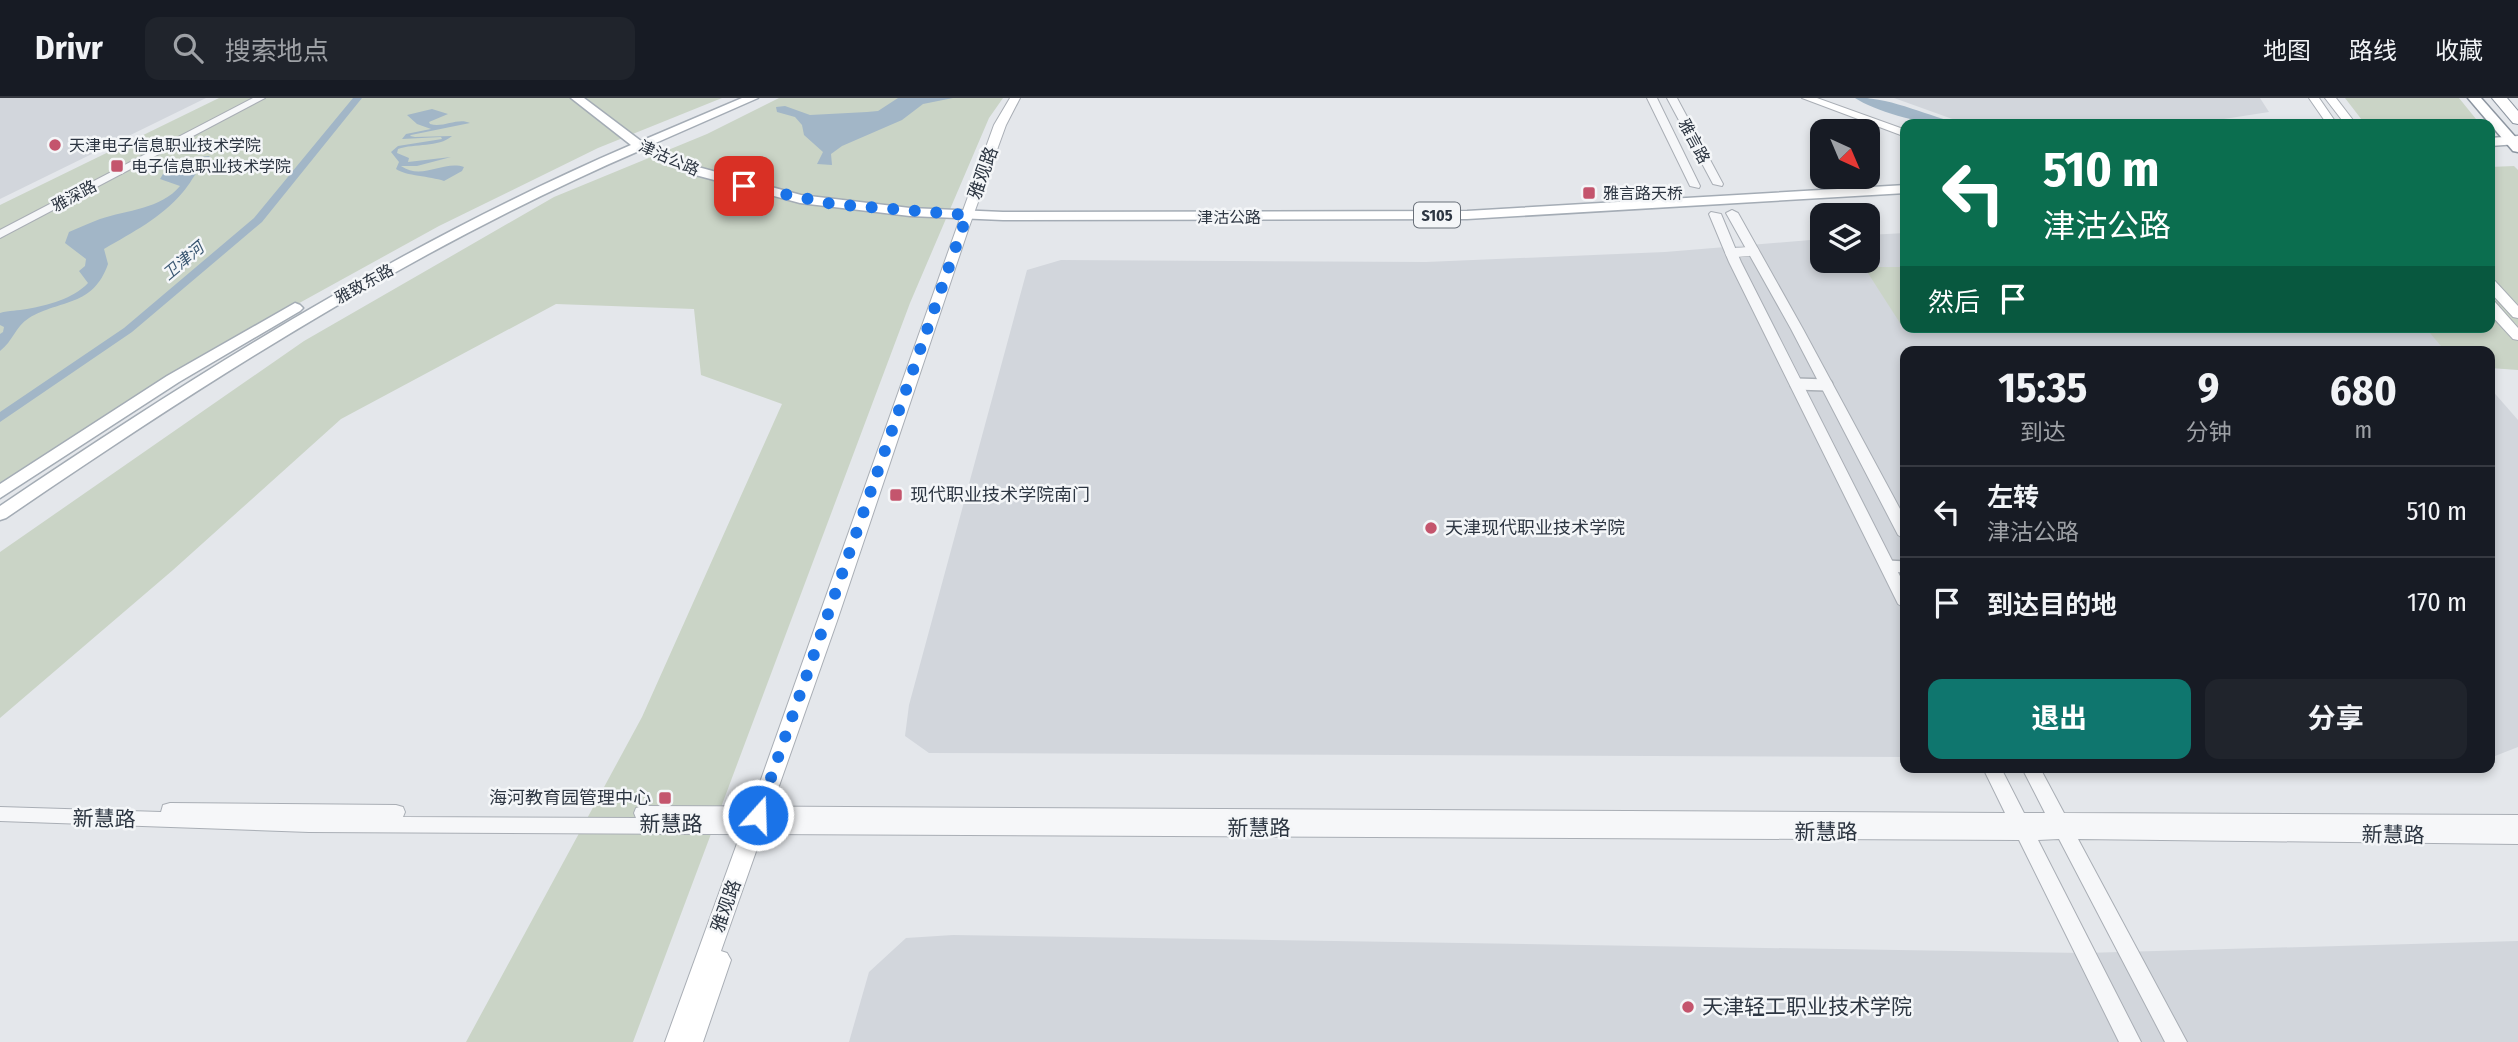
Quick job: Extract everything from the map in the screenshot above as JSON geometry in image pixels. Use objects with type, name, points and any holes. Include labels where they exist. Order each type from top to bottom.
[{"type":"highway","points":[[2474,98],[2493,119]]},
{"type":"highway","points":[[2499,98],[2518,120]]},
{"type":"highway","points":[[2495,121],[2516,144]]},
{"type":"main road","name":"津沽公路","points":[[577,98],[642,141],[704,174],[800,198],[880,210],[1467,215],[1900,189]]},
{"type":"main road","name":"津沽公路","points":[[595,98],[642,141]]},
{"type":"main road","name":"雅致东路","points":[[0,513],[112,436],[303,317],[515,204],[734,98]]},
{"type":"main road","name":"雅致东路","points":[[0,492],[173,379],[299,305],[503,199],[752,98]]},
{"type":"main road","name":"雅观路","points":[[677,1042],[764,811],[1000,125],[1018,98]]},
{"type":"main road","points":[[1807,98],[1900,131]]},
{"type":"main road","points":[[1816,98],[1900,131]]},
{"type":"main road","points":[[2314,98],[2329,119]]},
{"type":"main road","points":[[2330,98],[2347,119]]},
{"type":"main road","points":[[2495,142],[2516,144]]},
{"type":"main road","points":[[2495,150],[2516,144]]},
{"type":"main road","name":"津沽公路","points":[[972,211],[1471,207],[1900,181]]},
{"type":"main road","points":[[2495,289],[2518,314]]},
{"type":"main road","points":[[2495,311],[2518,336]]},
{"type":"main road","points":[[733,818],[753,805],[764,811]]},
{"type":"main road","name":"雅观路","points":[[691,1042],[764,811]]},
{"type":"street","name":"雅深路","points":[[0,233],[254,98]]},
{"type":"street","name":"雅深路","points":[[0,233],[260,98]]},
{"type":"street","name":"雅言路","points":[[1653,98],[1695,186]]},
{"type":"street","name":"雅言路","points":[[1672,98],[1718,184]]},
{"type":"street","points":[[1732,213],[1900,524]]},
{"type":"street","points":[[1715,214],[1730,253],[1900,592]]},
{"type":"street","points":[[1730,253],[1754,251]]},
{"type":"street","points":[[1796,384],[1827,385]]},
{"type":"street","points":[[1887,566],[1900,567]]},
{"type":"street","points":[[1995,773],[2130,1042]]},
{"type":"street","points":[[2034,773],[2176,1042]]},
{"type":"street","name":"新慧路","points":[[0,803],[141,809],[733,818]]},
{"type":"street","name":"新慧路","points":[[0,814],[309,824],[733,818],[764,811],[2022,826],[2518,823]]},
{"type":"street","name":"新慧路","points":[[2061,826],[2518,836]]},
{"type":"shaded area","name":"天津电子信息职业技术学院","points":[[0,98],[206,98],[0,199]]},
{"type":"shaded area","points":[[1894,98],[2260,98],[2269,112],[2224,119],[1952,119]]},
{"type":"shaded area","name":"天津现代职业技术学院","points":[[1900,233],[1900,333],[2443,333],[2454,346],[1900,346],[1900,757],[929,753],[905,736],[909,705],[1027,270],[1061,260],[1426,262],[1665,252],[1810,240],[1810,273],[1880,273],[1880,234]]},
{"type":"shaded area","points":[[2495,394],[2518,420],[2518,747],[2495,756]]},
{"type":"shaded area","name":"天津轻工职业技术学院","points":[[953,935],[2085,953],[2518,941],[2518,1042],[849,1042],[869,972],[906,938]]},
{"type":"green space","points":[[219,98],[722,98],[598,148],[439,226],[223,345],[0,491],[0,205]]},
{"type":"green space","points":[[779,98],[1003,98],[989,118],[910,303],[633,1042],[466,1042],[642,717],[782,404],[701,375],[694,309],[556,304],[341,419],[173,570],[0,718],[0,552],[304,341],[554,197],[707,134]]},
{"type":"green space","points":[[2345,98],[2459,98],[2476,119],[2361,119]]},
{"type":"green space","points":[[2514,166],[2518,170],[2518,370],[2495,368],[2495,346],[2441,346],[2430,333],[2495,333],[2495,167]]},
{"type":"green space","points":[[1880,267],[1900,267],[1900,323],[1868,273],[1880,273]]},
{"type":"water","points":[[898,98],[953,98],[923,104],[902,120],[842,146],[831,154],[832,165],[817,164],[823,152],[804,135],[802,125],[795,117],[777,112],[776,107],[785,106],[810,115],[867,112],[878,111]]},
{"type":"water","points":[[1858,98],[1898,104],[1944,119],[1917,119]]},
{"type":"water","points":[[432,109],[448,114],[429,122],[430,124],[461,121],[470,123],[411,135],[452,136],[433,144],[398,149],[397,153],[409,158],[408,162],[451,157],[417,166],[401,166],[417,172],[448,166],[464,167],[462,171],[444,181],[396,169],[399,162],[391,152],[398,146],[442,139],[402,139],[406,134],[431,129],[417,124],[407,115]]},
{"type":"water","points":[[209,156],[211,159],[165,209],[146,224],[104,249],[108,264],[94,288],[75,300],[29,318],[0,351],[0,334],[4,327],[0,325],[0,313],[60,300],[88,283],[79,271],[85,266],[86,259],[65,243],[69,232],[100,219],[163,200],[180,186],[160,179],[163,174],[190,167],[199,157]]},
{"type":"waterway","name":"卫津河","points":[[0,418],[128,330],[258,220],[358,98]]},
{"type":"waterway","points":[[1859,98],[1922,119]]},
{"type":"place","name":"天津电子信息职业技术学院","points":[[55,145]]},
{"type":"place","name":"电子信息职业技术学院","points":[[117,166]]},
{"type":"place","name":"雅言路天桥","points":[[1589,193]]},
{"type":"place","name":"现代职业技术学院南门","points":[[896,495]]},
{"type":"place","name":"天津现代职业技术学院","points":[[1431,528]]},
{"type":"place","name":"海河教育园管理中心","points":[[665,798]]},
{"type":"place","name":"天津轻工职业技术学院","points":[[1688,1007]]},
{"type":"route","points":[[744,186],[833,204],[880,210],[967,215],[852,552],[758,815]]}]
